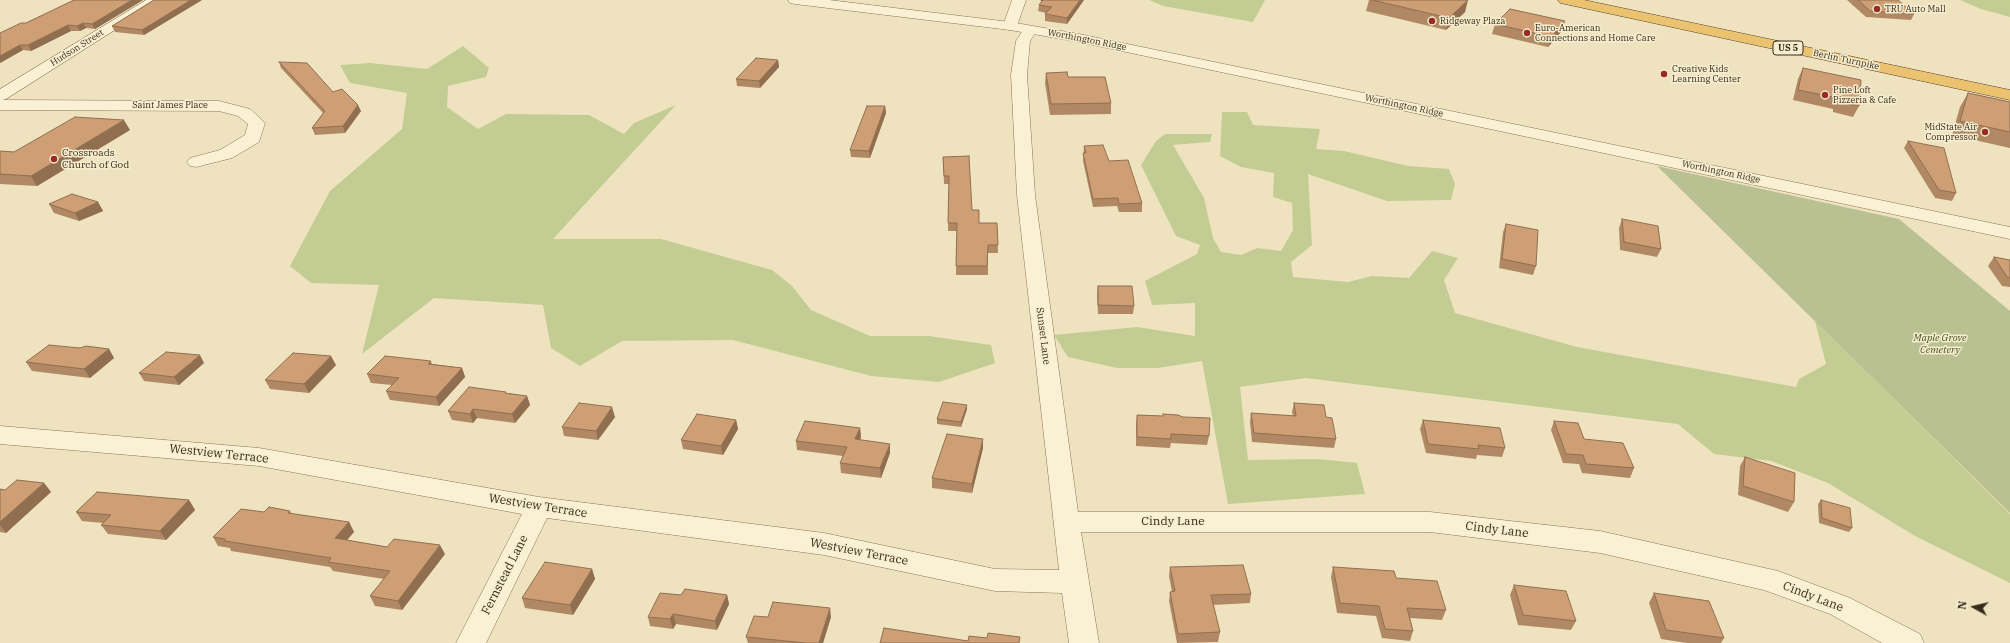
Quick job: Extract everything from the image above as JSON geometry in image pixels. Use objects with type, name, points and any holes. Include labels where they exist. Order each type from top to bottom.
[{"type":"highway","name":"Berlin Turnpike","points":[[1565,0],[2010,95]]},
{"type":"highway","name":"Berlin Turnpike","points":[[1620,0],[2010,81]]},
{"type":"street","name":"Hudson Street","points":[[0,96],[155,0]]},
{"type":"street","name":"Worthington Ridge","points":[[795,0],[1010,26],[1258,75],[2010,233]]},
{"type":"street","points":[[1010,26],[1019,0]]},
{"type":"street","name":"Sunset Lane","points":[[1030,30],[1023,41],[1019,76],[1026,195],[1066,522],[1084,643]]},
{"type":"street","name":"Saint James Place","points":[[0,105],[219,106],[244,112],[256,123],[253,138],[226,154],[196,162]]},
{"type":"street","name":"Westview Terrace","points":[[0,434],[259,457],[539,508],[824,544],[994,580],[1076,582]]},
{"type":"street","name":"Fernstead Lane","points":[[471,643],[539,508]]},
{"type":"street","name":"Cindy Lane","points":[[1066,522],[1430,522],[1600,542],[1768,579],[1840,606],[1909,643]]},
{"type":"green space","points":[[1149,0],[1265,0],[1253,22],[1163,6]]},
{"type":"green space","points":[[1960,0],[2010,0],[2010,17],[1981,9]]},
{"type":"green space","points":[[463,46],[489,68],[486,77],[448,86],[447,107],[478,129],[506,114],[589,115],[624,134],[634,123],[676,105],[553,239],[661,239],[772,270],[792,286],[811,310],[870,336],[929,336],[991,345],[995,363],[939,382],[871,376],[733,340],[622,341],[580,366],[551,348],[543,305],[434,298],[362,354],[379,285],[311,283],[290,266],[330,191],[402,129],[407,93],[350,83],[340,65],[370,63],[427,69]]},
{"type":"green space","points":[[1222,112],[1247,112],[1253,125],[1320,129],[1316,149],[1344,151],[1408,166],[1449,169],[1455,184],[1451,200],[1387,201],[1308,174],[1312,245],[1291,262],[1293,277],[1348,282],[1372,276],[1409,278],[1432,251],[1458,258],[1444,280],[1455,313],[1577,347],[1796,387],[1799,379],[1826,364],[1815,321],[2010,514],[2010,583],[1915,536],[1828,483],[1771,461],[1714,454],[1678,424],[1306,378],[1240,387],[1248,460],[1318,459],[1357,463],[1365,494],[1228,504],[1202,361],[1158,368],[1117,368],[1068,357],[1054,335],[1137,327],[1195,336],[1195,303],[1152,305],[1145,281],[1197,254],[1200,245],[1176,236],[1141,165],[1156,141],[1165,134],[1212,134],[1210,142],[1173,145],[1204,198],[1213,238],[1221,252],[1241,255],[1257,248],[1281,251],[1293,230],[1292,203],[1273,197],[1274,173],[1241,167],[1220,156]]},
{"type":"green space","name":"Maple Grove Cemetery","points":[[1657,166],[1899,219],[2010,311],[2010,513]]},
{"type":"building","points":[[74,0],[132,0],[92,24],[83,23],[77,26],[68,25],[28,45],[20,45],[0,56],[0,33],[21,23],[26,23]]},
{"type":"building","points":[[154,0],[191,0],[142,30],[112,26]]},
{"type":"building","points":[[1043,0],[1080,0],[1067,18],[1045,14],[1052,7],[1039,5]]},
{"type":"building","points":[[1372,0],[1468,0],[1449,18]]},
{"type":"building","points":[[1858,0],[1898,0],[1914,14],[1870,11]]},
{"type":"building","points":[[1510,9],[1565,21],[1551,37],[1495,24]]},
{"type":"building","points":[[756,58],[778,60],[759,81],[736,79]]},
{"type":"building","points":[[279,62],[307,63],[333,92],[342,89],[358,105],[343,126],[312,128],[325,111]]},
{"type":"building","points":[[1803,68],[1861,80],[1859,106],[1838,102],[1838,98],[1798,90]]},
{"type":"building","points":[[1067,72],[1068,77],[1105,77],[1111,103],[1051,104],[1046,73]]},
{"type":"building","points":[[1968,93],[2010,102],[2010,132],[1960,121]]},
{"type":"building","points":[[867,106],[885,106],[869,151],[850,150]]},
{"type":"building","points":[[75,117],[124,120],[31,176],[0,174],[0,151],[14,152]]},
{"type":"building","points":[[1908,141],[1944,148],[1956,193],[1939,190]]},
{"type":"building","points":[[1103,145],[1109,161],[1128,160],[1142,203],[1119,204],[1118,198],[1093,199],[1083,153],[1086,153],[1084,146]]},
{"type":"building","points":[[969,156],[972,210],[979,210],[979,223],[997,223],[998,245],[988,245],[987,266],[956,266],[957,223],[948,223],[949,176],[944,176],[943,157]]},
{"type":"building","points":[[72,194],[98,202],[75,213],[49,204]]},
{"type":"building","points":[[1622,219],[1658,226],[1661,249],[1624,242]]},
{"type":"building","points":[[1506,224],[1538,230],[1536,266],[1502,259]]},
{"type":"building","points":[[1994,257],[2010,260],[2010,278],[2007,277]]},
{"type":"building","points":[[1098,286],[1132,286],[1134,306],[1098,305]]},
{"type":"building","points":[[49,345],[80,348],[86,346],[109,349],[84,369],[26,362]]},
{"type":"building","points":[[166,352],[200,355],[174,377],[139,373]]},
{"type":"building","points":[[293,353],[331,356],[304,384],[265,380]]},
{"type":"building","points":[[385,356],[431,361],[428,364],[462,368],[436,397],[386,391],[399,378],[367,374]]},
{"type":"building","points":[[469,387],[527,396],[512,414],[473,409],[470,414],[448,411]]},
{"type":"building","points":[[943,402],[967,405],[961,422],[937,419]]},
{"type":"building","points":[[579,403],[612,407],[596,431],[562,427]]},
{"type":"building","points":[[1294,403],[1324,405],[1326,417],[1332,418],[1336,439],[1254,433],[1251,413],[1296,416]]},
{"type":"building","points":[[697,414],[736,420],[721,446],[681,440]]},
{"type":"building","points":[[1163,414],[1178,415],[1183,417],[1210,418],[1209,436],[1171,434],[1171,439],[1137,437],[1137,415],[1163,416]]},
{"type":"building","points":[[1423,420],[1500,428],[1505,448],[1478,445],[1479,449],[1428,444]]},
{"type":"building","points":[[805,421],[860,428],[855,439],[890,444],[880,468],[840,463],[847,447],[796,441]]},
{"type":"building","points":[[1554,421],[1578,423],[1584,439],[1623,443],[1634,468],[1586,464],[1583,455],[1566,454]]},
{"type":"building","points":[[947,434],[983,439],[972,484],[932,478]]},
{"type":"building","points":[[1745,457],[1795,473],[1794,502],[1743,486]]},
{"type":"building","points":[[17,480],[44,483],[0,522],[0,489],[5,490]]},
{"type":"building","points":[[97,492],[189,500],[160,531],[101,525],[111,515],[76,512]]},
{"type":"building","points":[[1821,500],[1850,508],[1852,528],[1822,518]]},
{"type":"building","points":[[269,507],[290,511],[288,513],[349,522],[335,538],[387,547],[394,539],[440,545],[398,601],[370,596],[390,571],[328,562],[331,558],[225,541],[225,539],[213,537],[241,509],[264,512]]},
{"type":"building","points":[[545,562],[592,569],[570,605],[522,598]]},
{"type":"building","points":[[1243,565],[1251,594],[1211,595],[1220,632],[1178,634],[1170,592],[1175,591],[1170,567]]},
{"type":"building","points":[[1333,567],[1394,571],[1396,578],[1437,581],[1446,610],[1407,608],[1413,631],[1385,629],[1379,606],[1340,603]]},
{"type":"building","points":[[1514,585],[1566,591],[1576,621],[1523,615]]},
{"type":"building","points":[[685,589],[727,595],[715,621],[673,614],[670,619],[648,617],[660,593],[681,595]]},
{"type":"building","points":[[1654,593],[1709,601],[1724,638],[1666,630]]},
{"type":"building","points":[[773,602],[830,608],[819,643],[746,637],[754,616],[768,617]]},
{"type":"building","points":[[884,628],[968,641],[969,636],[987,638],[988,633],[1020,637],[1019,643],[880,643]]},
{"type":"place","name":"TRU Auto Mall","points":[[1877,9]]},
{"type":"place","name":"Ridgeway Plaza","points":[[1432,21]]},
{"type":"place","name":"Euro-American Connections and Home Care","points":[[1527,33]]},
{"type":"place","name":"Creative Kids Learning Center","points":[[1664,74]]},
{"type":"place","name":"Pine Loft Pizzeria & Cafe","points":[[1825,95]]},
{"type":"place","name":"MidState Air Compressor","points":[[1985,132]]},
{"type":"place","name":"Crossroads Church of God","points":[[54,159]]}]
